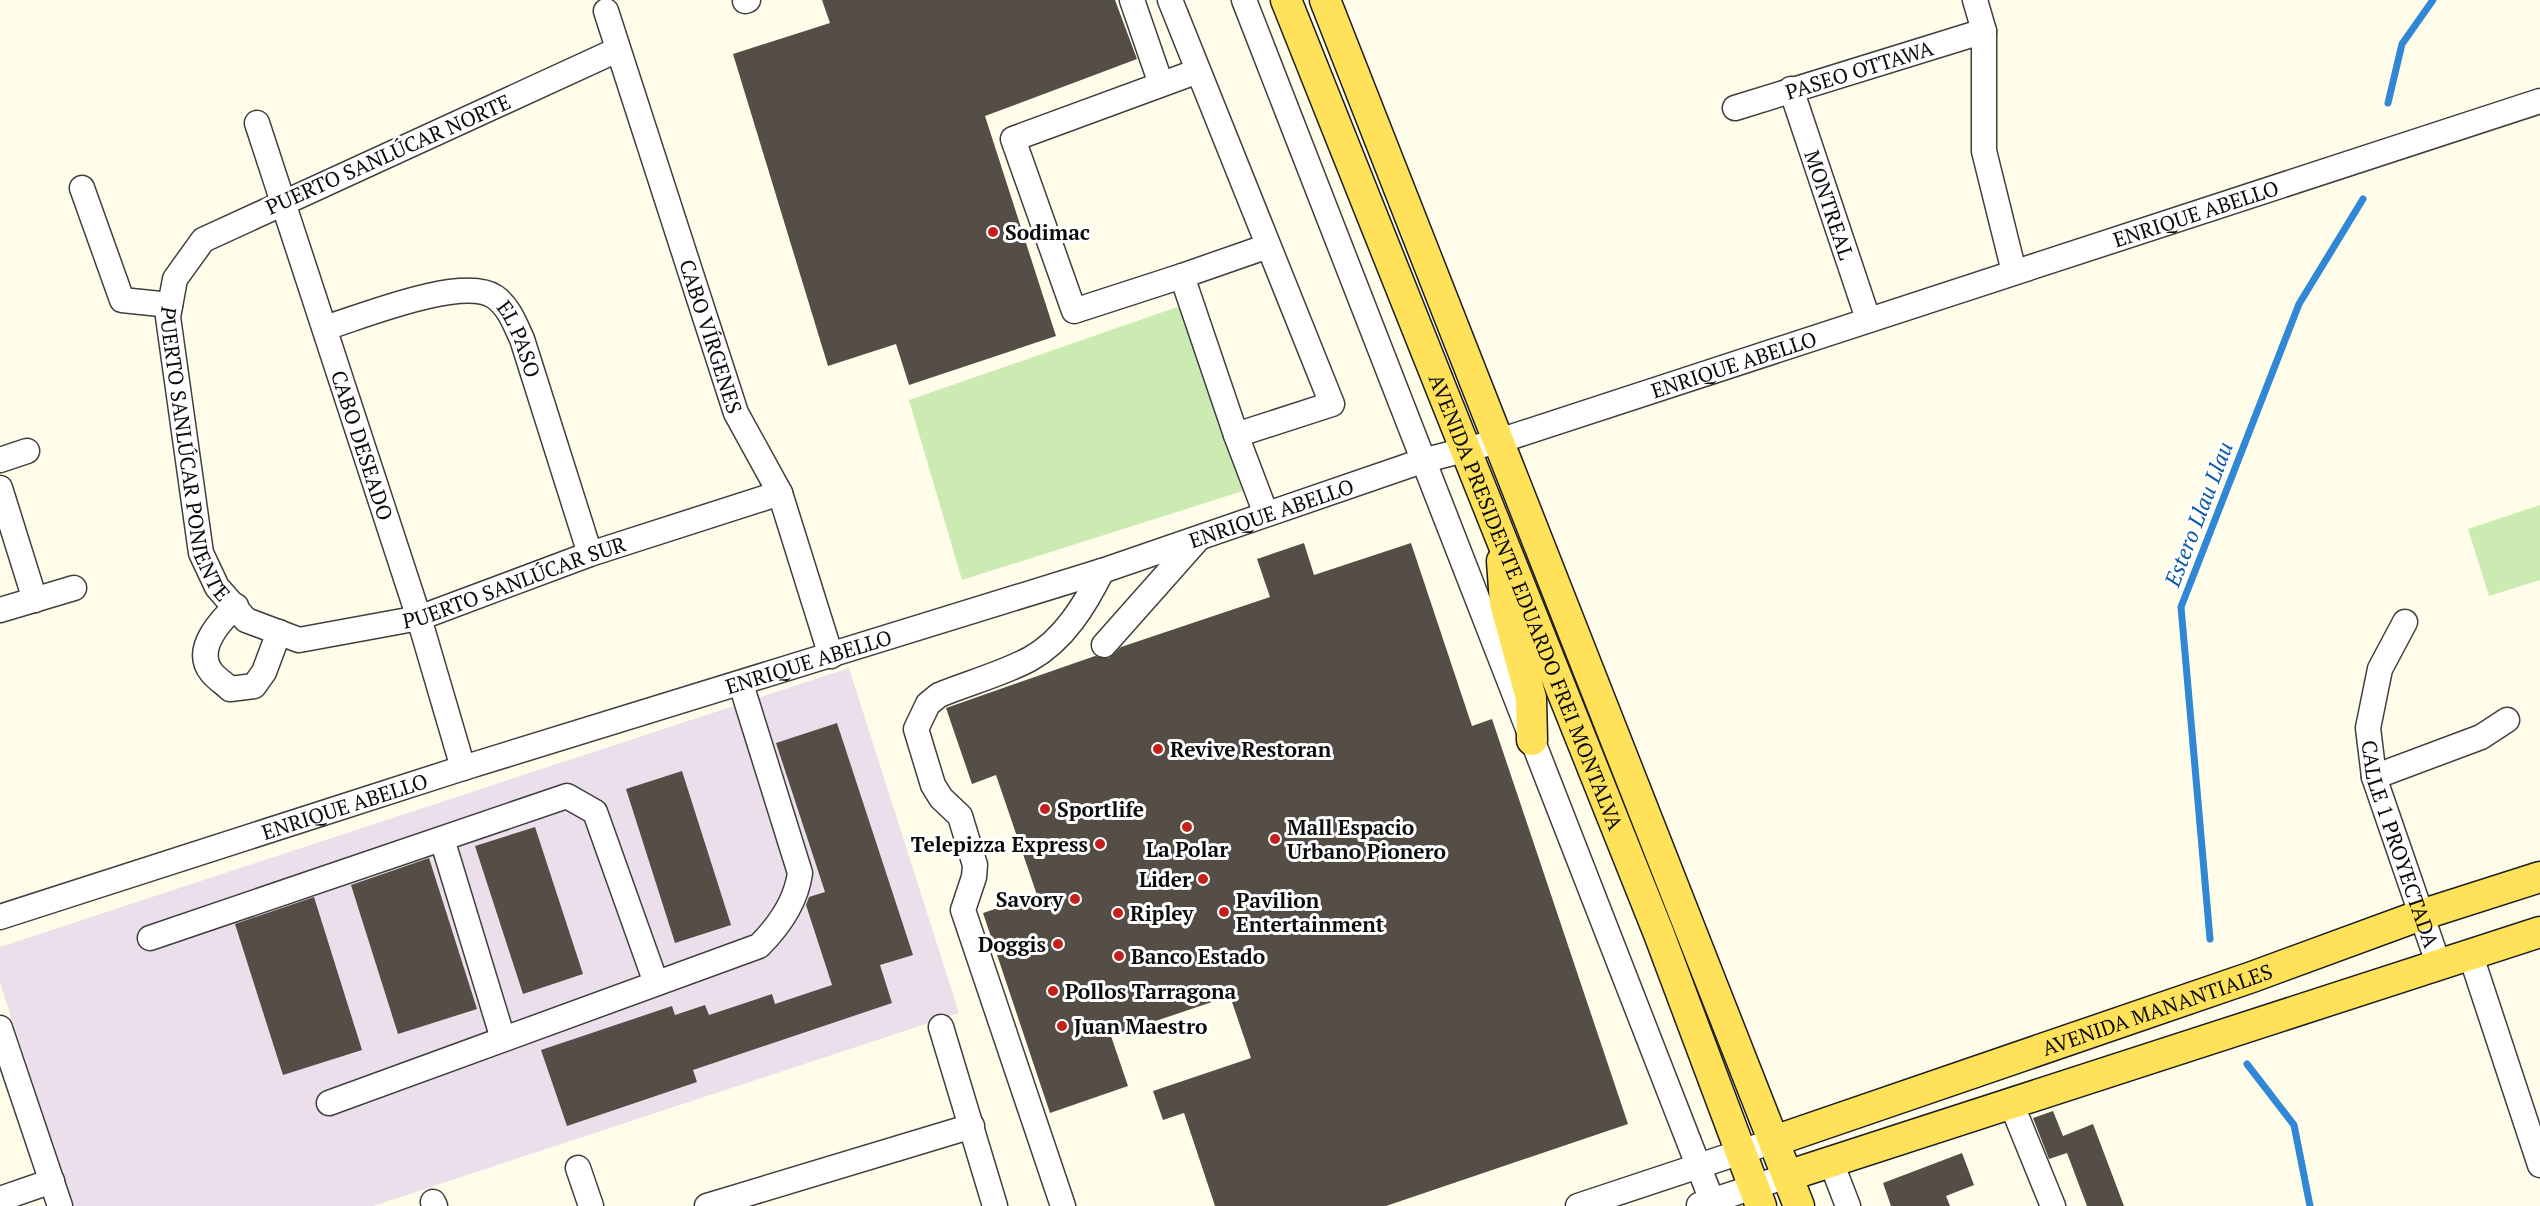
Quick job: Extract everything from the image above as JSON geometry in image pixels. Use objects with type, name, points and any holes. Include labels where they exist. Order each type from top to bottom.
[{"type":"main road","name":"AVENIDA PRESIDENTE EDUARDO FREI MONTALVA","points":[[1325,0],[1799,1206]]},
{"type":"main road","name":"AVENIDA PRESIDENTE EDUARDO FREI MONTALVA","points":[[1283,4],[1504,543],[1659,934],[1757,1197]]},
{"type":"main road","points":[[1504,543],[1503,590],[1528,684],[1532,740]]},
{"type":"main road","name":"AVENIDA MANANTIALES","points":[[1774,1141],[2252,977],[2421,915],[2540,877]]},
{"type":"main road","name":"AVENIDA MANANTIALES","points":[[1787,1176],[2438,963],[2540,932]]},
{"type":"street","points":[[1132,0],[1161,84]]},
{"type":"street","points":[[1170,0],[1332,404],[1236,435]]},
{"type":"street","name":"AVENIDA PRESIDENTE EDUARDO FREI MONTALVA","points":[[1244,0],[1699,1166],[1708,1204]]},
{"type":"street","points":[[1975,0],[1983,31],[1984,151],[2014,272]]},
{"type":"street","name":"CABO VÍRGENES","points":[[606,11],[736,413],[780,493],[831,656]]},
{"type":"street","name":"PASEO OTTAWA","points":[[1735,108],[1983,31]]},
{"type":"street","name":"PUERTO SANLÚCAR NORTE","points":[[175,279],[203,240],[283,201],[617,50]]},
{"type":"street","points":[[1198,71],[1013,139],[1074,311],[1268,246]]},
{"type":"street","name":"MONTREAL","points":[[1791,89],[1868,319]]},
{"type":"street","name":"ENRIQUE ABELLO","points":[[0,917],[463,768],[1102,571],[1422,460],[1498,441],[2540,101]]},
{"type":"street","name":"CABO DESEADO","points":[[257,123],[419,618],[463,768]]},
{"type":"street","points":[[82,188],[122,300],[170,305]]},
{"type":"street","points":[[1182,276],[1236,435],[1266,514]]},
{"type":"street","name":"PUERTO SANLÚCAR PONIENTE","points":[[175,279],[168,316],[201,553],[217,587],[241,613]]},
{"type":"street","name":"EL PASO","points":[[325,328],[440,293],[467,290],[494,296],[510,312],[522,339],[590,554]]},
{"type":"street","points":[[0,460],[27,451]]},
{"type":"street","points":[[0,488],[34,600]]},
{"type":"street","name":"PUERTO SANLÚCAR SUR","points":[[241,613],[299,640],[419,618],[590,554],[780,493]]},
{"type":"street","points":[[1104,645],[1199,538]]},
{"type":"street","points":[[1122,627],[1153,554]]},
{"type":"street","points":[[1063,1206],[963,910],[974,878],[975,866],[960,816],[941,798],[933,785],[916,729],[928,705],[939,695],[1029,659],[1050,644],[1074,620],[1102,571]]},
{"type":"street","points":[[0,610],[74,588]]},
{"type":"street","points":[[241,613],[215,626],[205,656],[211,672],[230,689],[254,686],[264,672],[279,632]]},
{"type":"street","name":"CALLE 1 PROYECTADA","points":[[2405,622],[2380,669],[2368,728],[2374,777],[2438,963]]},
{"type":"street","points":[[329,1103],[759,946],[777,927],[798,889],[800,873],[741,684]]},
{"type":"street","points":[[2374,777],[2481,737],[2507,720]]},
{"type":"street","points":[[150,938],[567,796],[595,812],[656,983]]},
{"type":"street","points":[[442,839],[503,1040]]},
{"type":"street","points":[[2470,953],[2540,1165]]},
{"type":"street","points":[[941,1027],[994,1206]]},
{"type":"street","points":[[0,1028],[6,1067],[60,1206]]},
{"type":"street","points":[[2011,1103],[2053,1206]]},
{"type":"street","points":[[707,1206],[972,1126]]},
{"type":"street","points":[[1578,1206],[1774,1141]]},
{"type":"street","points":[[1831,1162],[1848,1206]]},
{"type":"street","points":[[578,1168],[591,1206]]},
{"type":"street","points":[[1708,1204],[1757,1197],[1787,1176]]},
{"type":"street","points":[[0,1199],[52,1181]]},
{"type":"shaded area","points":[[849,668],[959,1013],[373,1206],[73,1206],[0,983],[0,947]]},
{"type":"green space","points":[[1180,306],[1243,491],[962,580],[909,400]]},
{"type":"green space","points":[[2540,505],[2540,580],[2489,596],[2468,529]]},
{"type":"building","points":[[822,0],[1115,0],[1137,59],[985,116],[1056,336],[909,385],[896,344],[828,366],[733,54],[830,23]]},
{"type":"building","name":"Mall Espacio Urbano Pionero","points":[[1304,543],[1314,575],[1411,543],[1472,726],[1492,719],[1628,1124],[1386,1206],[1215,1206],[1184,1113],[1163,1120],[1153,1091],[1251,1058],[1230,996],[1111,1036],[1128,1086],[1050,1113],[983,913],[1037,895],[996,775],[972,784],[946,708],[1095,656],[1109,658],[1121,647],[1270,597],[1257,559]]},
{"type":"building","points":[[837,723],[913,955],[880,965],[892,1003],[693,1070],[697,1082],[567,1126],[541,1050],[672,1006],[675,1015],[705,1005],[709,1015],[772,994],[775,1004],[832,985],[806,905],[809,897],[825,892],[776,743]]},
{"type":"building","points":[[682,771],[731,925],[675,943],[626,789]]},
{"type":"building","points":[[535,827],[583,974],[523,994],[475,846]]},
{"type":"building","points":[[429,858],[477,1009],[398,1034],[351,885]]},
{"type":"building","points":[[314,897],[362,1050],[283,1075],[235,924]]},
{"type":"building","points":[[2053,1111],[2063,1136],[2093,1124],[2124,1206],[2087,1206],[2067,1153],[2049,1159],[2033,1118]]},
{"type":"building","points":[[1962,1153],[1974,1185],[1946,1196],[1950,1206],[1891,1206],[1883,1183]]},
{"type":"waterway","name":"Estero Llau Llau","points":[[2388,103],[2402,44],[2433,0]]},
{"type":"waterway","name":"Estero Llau Llau","points":[[2210,939],[2181,607],[2299,304],[2363,199]]},
{"type":"waterway","name":"Estero Llau Llau","points":[[2247,1064],[2294,1125],[2310,1206]]},
{"type":"place","name":"Sodimac","points":[[993,232]]},
{"type":"place","name":"Revive Restoran","points":[[1158,749]]},
{"type":"place","name":"Sportlife","points":[[1045,809]]},
{"type":"place","name":"La Polar","points":[[1187,827]]},
{"type":"place","name":"Mall Espacio Urbano Pionero","points":[[1275,839]]},
{"type":"place","name":"Telepizza Express","points":[[1100,844]]},
{"type":"place","name":"Lider","points":[[1203,879]]},
{"type":"place","name":"Savory","points":[[1075,899]]},
{"type":"place","name":"Pavilion Entertainment","points":[[1224,912]]},
{"type":"place","name":"Ripley","points":[[1118,913]]},
{"type":"place","name":"Doggis","points":[[1058,944]]},
{"type":"place","name":"Banco Estado","points":[[1119,956]]},
{"type":"place","name":"Pollos Tarragona","points":[[1053,991]]},
{"type":"place","name":"Juan Maestro","points":[[1062,1026]]}]
